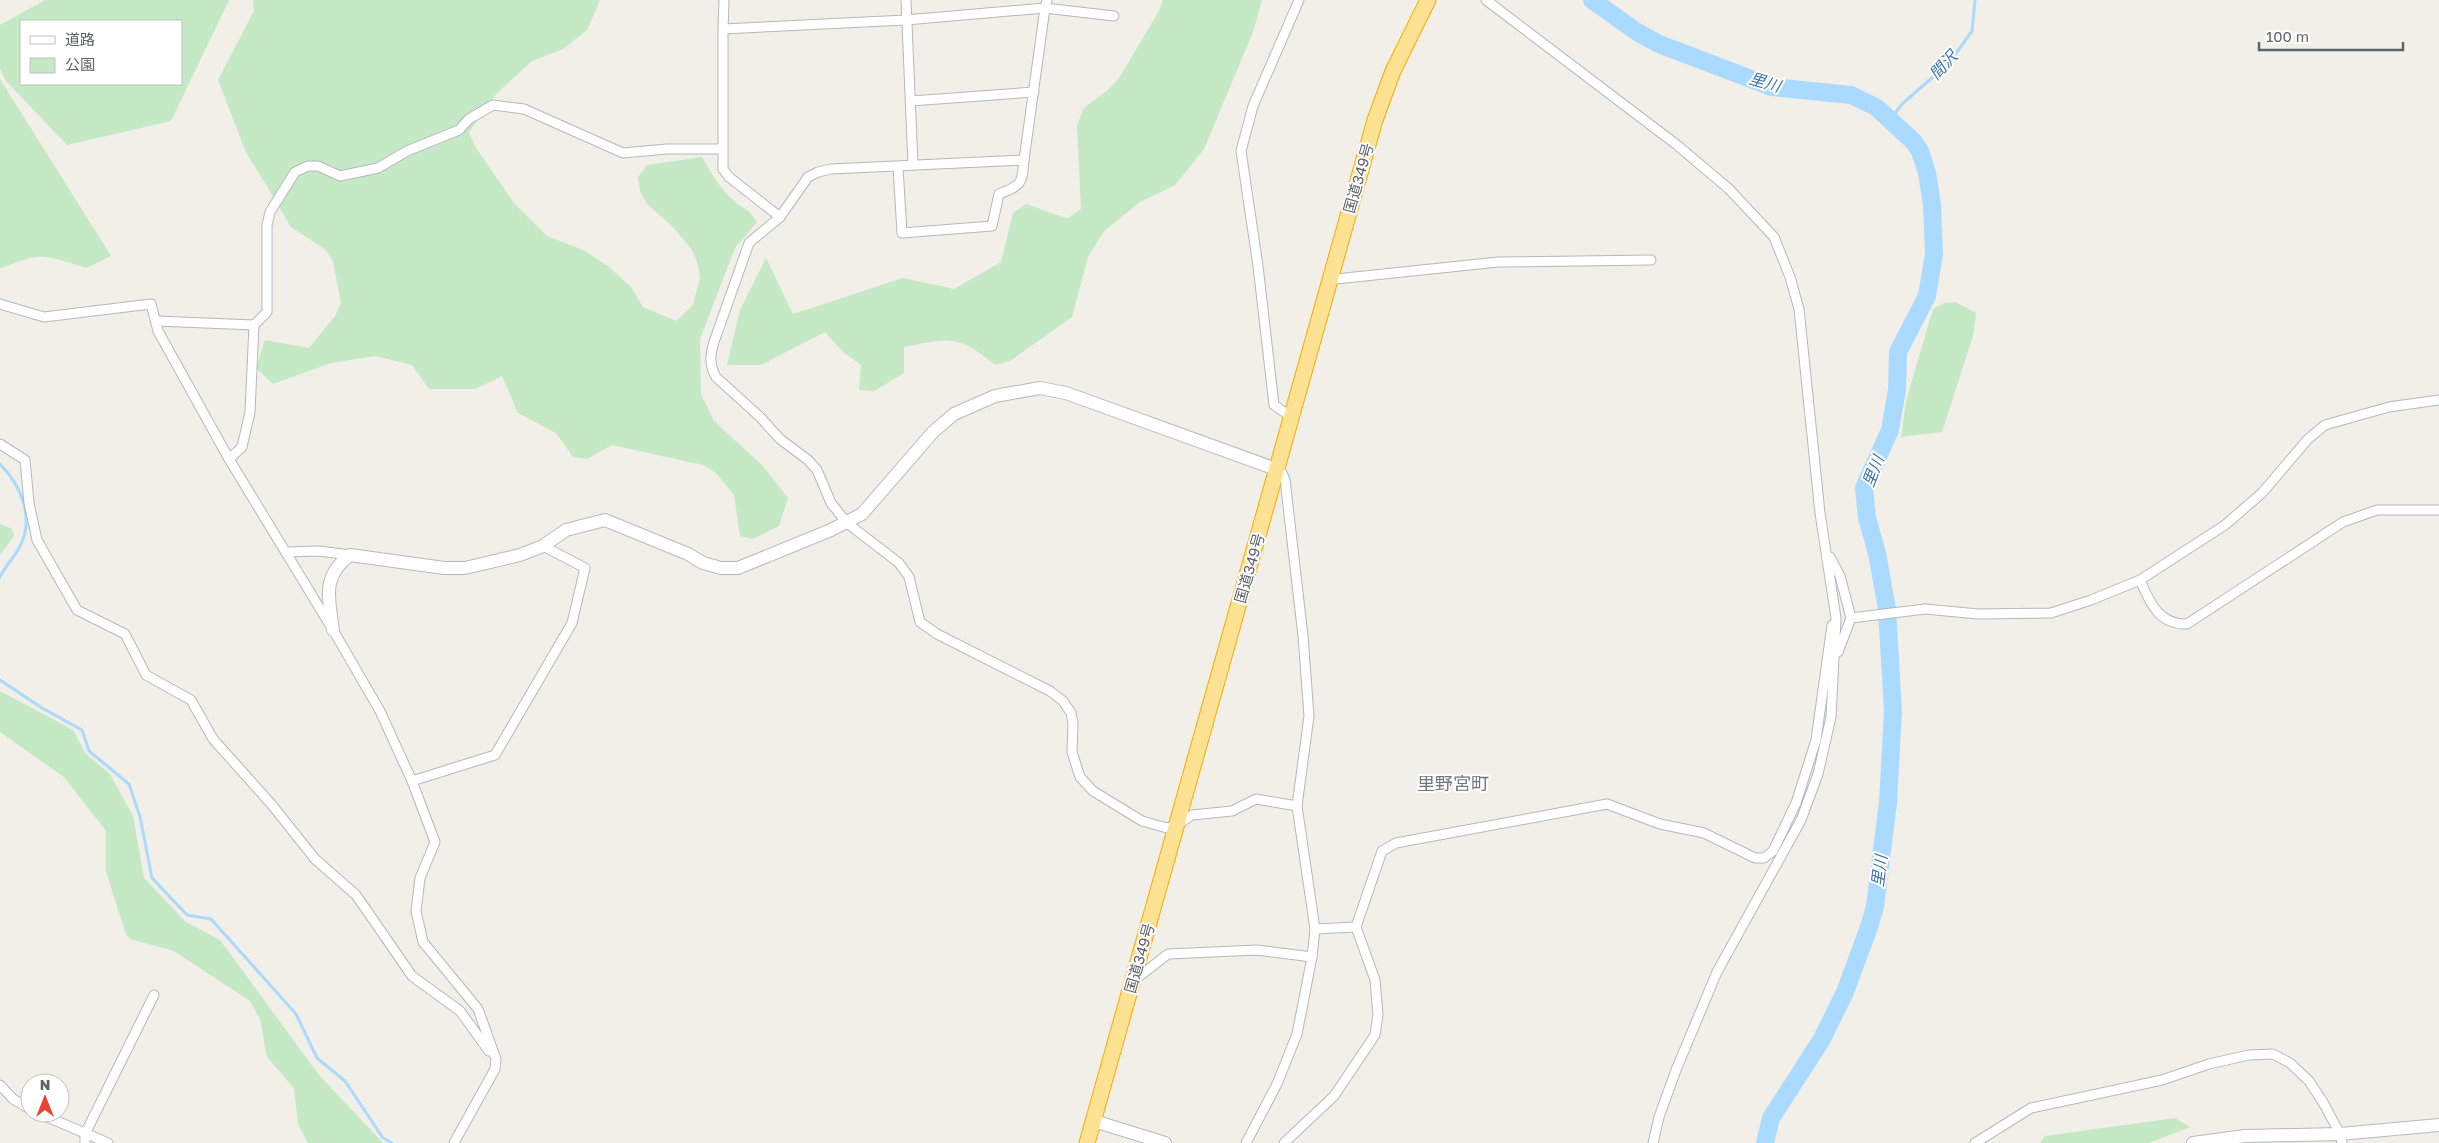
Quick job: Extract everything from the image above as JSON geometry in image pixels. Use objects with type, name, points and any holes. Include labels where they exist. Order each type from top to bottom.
[{"type":"highway","name":"国道349号","points":[[1087,1143],[1290,416],[1385,89],[1428,0]]},
{"type":"street","points":[[724,0],[723,169],[729,177],[780,217]]},
{"type":"street","points":[[906,0],[914,165]]},
{"type":"street","points":[[1290,416],[1274,405],[1258,266],[1240,151],[1253,106],[1299,0]]},
{"type":"street","points":[[1486,0],[1684,151],[1729,189],[1774,237],[1790,277],[1799,309],[1826,550],[1835,612],[1836,657],[1831,717],[1824,750],[1799,824],[1717,972],[1676,1070],[1659,1117],[1653,1143]]},
{"type":"street","points":[[723,29],[906,20],[1046,4],[1114,16]]},
{"type":"street","points":[[898,166],[902,233],[992,226],[999,194],[1018,186],[1022,180],[1046,4]]},
{"type":"street","points":[[911,102],[1034,92]]},
{"type":"street","points":[[229,459],[242,448],[250,412],[254,325],[267,312],[267,225],[270,212],[295,172],[308,166],[318,166],[340,176],[378,168],[408,151],[458,130],[469,119],[493,105],[524,109],[623,152],[667,149],[722,150]]},
{"type":"street","points":[[1024,160],[818,172],[808,177],[780,217],[749,243],[714,342],[710,356],[711,369],[716,377],[760,417],[780,440],[808,460],[817,470],[831,503],[847,523],[886,552],[909,577],[920,622],[937,634],[1050,690],[1063,701],[1071,713],[1073,723],[1072,752],[1074,762],[1080,777],[1093,792],[1142,821],[1167,828],[1177,825],[1192,815],[1232,811],[1246,802],[1256,799],[1297,806]]},
{"type":"street","points":[[1330,276],[1336,279],[1498,262],[1651,260]]},
{"type":"street","points":[[0,304],[44,318],[151,304],[158,330],[229,459],[287,552],[380,711],[412,781],[435,842],[420,878],[418,894],[416,911],[423,942],[478,1009],[496,1059],[495,1069],[454,1143]]},
{"type":"street","points":[[156,321],[254,325]]},
{"type":"street","points":[[287,552],[319,551],[444,568],[465,568],[520,555],[543,546],[566,530],[605,520],[688,554],[703,563],[721,568],[738,568],[847,523],[862,514],[933,432],[954,414],[995,396],[1040,388],[1066,393],[1282,473],[1285,480],[1303,636],[1309,716],[1297,806],[1315,929],[1312,957],[1297,1034],[1277,1084],[1246,1143]]},
{"type":"street","points":[[1855,619],[1926,609],[1978,614],[2050,613],[2091,600],[2140,580],[2225,525],[2262,493],[2308,439],[2325,425],[2388,407],[2439,400]]},
{"type":"street","points":[[0,444],[25,460],[29,503],[37,540],[77,610],[125,634],[146,675],[191,700],[213,739],[272,805],[316,859],[356,895],[412,976],[460,1011],[496,1059]]},
{"type":"street","points":[[2140,580],[2152,606],[2162,617],[2174,625],[2187,624],[2343,522],[2378,510],[2439,510]]},
{"type":"street","points":[[412,781],[495,755],[572,623],[585,568],[543,546]]},
{"type":"street","points":[[1826,550],[1840,576],[1855,619],[1836,657]]},
{"type":"street","points":[[333,630],[328,585],[334,571],[350,555]]},
{"type":"street","points":[[1773,851],[1796,803],[1816,740],[1822,707],[1827,652],[1835,612]]},
{"type":"street","points":[[1284,1143],[1334,1096],[1375,1035],[1378,1015],[1375,980],[1356,927],[1382,851],[1396,843],[1607,804],[1660,824],[1704,833],[1755,858],[1764,858],[1799,824]]},
{"type":"street","points":[[1315,929],[1356,927]]},
{"type":"street","points":[[1132,982],[1168,954],[1257,950],[1312,957]]},
{"type":"street","points":[[85,1139],[154,996]]},
{"type":"street","points":[[1975,1143],[2031,1108],[2162,1080],[2234,1058],[2273,1054],[2290,1063],[2309,1081],[2341,1138]]},
{"type":"street","points":[[0,1085],[13,1099],[20,1103]]},
{"type":"street","points":[[1094,1121],[1164,1143]]},
{"type":"street","points":[[56,1123],[85,1139],[108,1143]]},
{"type":"street","points":[[2193,1143],[2245,1136],[2341,1138],[2439,1125]]},
{"type":"green space","points":[[45,0],[229,0],[171,121],[67,145],[6,81],[0,68],[0,25]]},
{"type":"green space","points":[[253,0],[600,0],[587,30],[563,49],[532,61],[496,94],[469,132],[476,148],[514,203],[547,236],[583,250],[608,266],[631,287],[643,307],[676,321],[693,305],[700,278],[698,264],[692,250],[674,228],[647,204],[640,191],[638,177],[647,165],[702,157],[724,191],[754,217],[757,222],[735,248],[700,339],[701,394],[714,421],[762,465],[788,498],[779,526],[753,539],[740,536],[734,495],[716,473],[703,465],[612,445],[587,459],[573,457],[556,433],[518,413],[502,376],[475,389],[429,389],[412,365],[375,356],[331,363],[273,384],[256,368],[265,340],[309,348],[335,316],[341,303],[333,262],[326,250],[291,227],[245,150],[218,80],[254,11]]},
{"type":"green space","points":[[1163,0],[1262,0],[1253,32],[1204,149],[1175,185],[1140,202],[1104,231],[1088,257],[1072,317],[1010,361],[995,365],[972,348],[952,341],[904,347],[904,373],[874,391],[859,390],[861,365],[843,352],[825,332],[761,365],[727,365],[740,310],[766,258],[793,314],[903,278],[954,289],[1001,262],[1013,213],[1026,204],[1068,218],[1081,209],[1077,125],[1084,108],[1109,89],[1119,78],[1159,11]]},
{"type":"green space","points":[[0,79],[111,256],[86,268],[51,258],[34,257],[0,269]]},
{"type":"green space","points":[[1955,302],[1976,313],[1973,336],[1942,432],[1901,437],[1906,401],[1933,309],[1944,303]]},
{"type":"green space","points":[[0,524],[12,529],[14,536],[0,555]]},
{"type":"green space","points":[[0,691],[73,730],[86,754],[110,774],[133,816],[144,878],[186,922],[220,940],[319,1075],[383,1143],[308,1143],[298,1124],[294,1088],[267,1057],[260,1019],[250,1001],[174,951],[130,939],[126,934],[106,872],[106,831],[64,777],[0,732]]},
{"type":"green space","points":[[2175,1118],[2190,1127],[2149,1143],[2040,1143],[2045,1136]]},
{"type":"waterway","name":"里川","points":[[1592,0],[1637,32],[1659,44],[1772,87],[1851,95],[1876,107],[1913,141],[1920,151],[1927,173],[1932,204],[1934,254],[1927,296],[1898,352],[1897,390],[1890,430],[1864,488],[1867,518],[1877,553],[1887,609],[1893,711],[1888,803],[1875,906],[1845,992],[1822,1039],[1771,1118],[1765,1143]]},
{"type":"waterway","name":"間沢","points":[[1891,119],[1902,104],[1949,63],[1972,31],[1975,0]]},
{"type":"waterway","points":[[0,464],[15,482],[24,504],[26,515],[24,537],[15,555],[0,577]]},
{"type":"waterway","points":[[0,680],[42,708],[82,730],[89,751],[129,784],[140,817],[152,878],[187,915],[211,919],[296,1014],[317,1058],[345,1081],[383,1138],[392,1143]]},
{"type":"district","name":"里野宮町","points":[[1453,783]]}]
